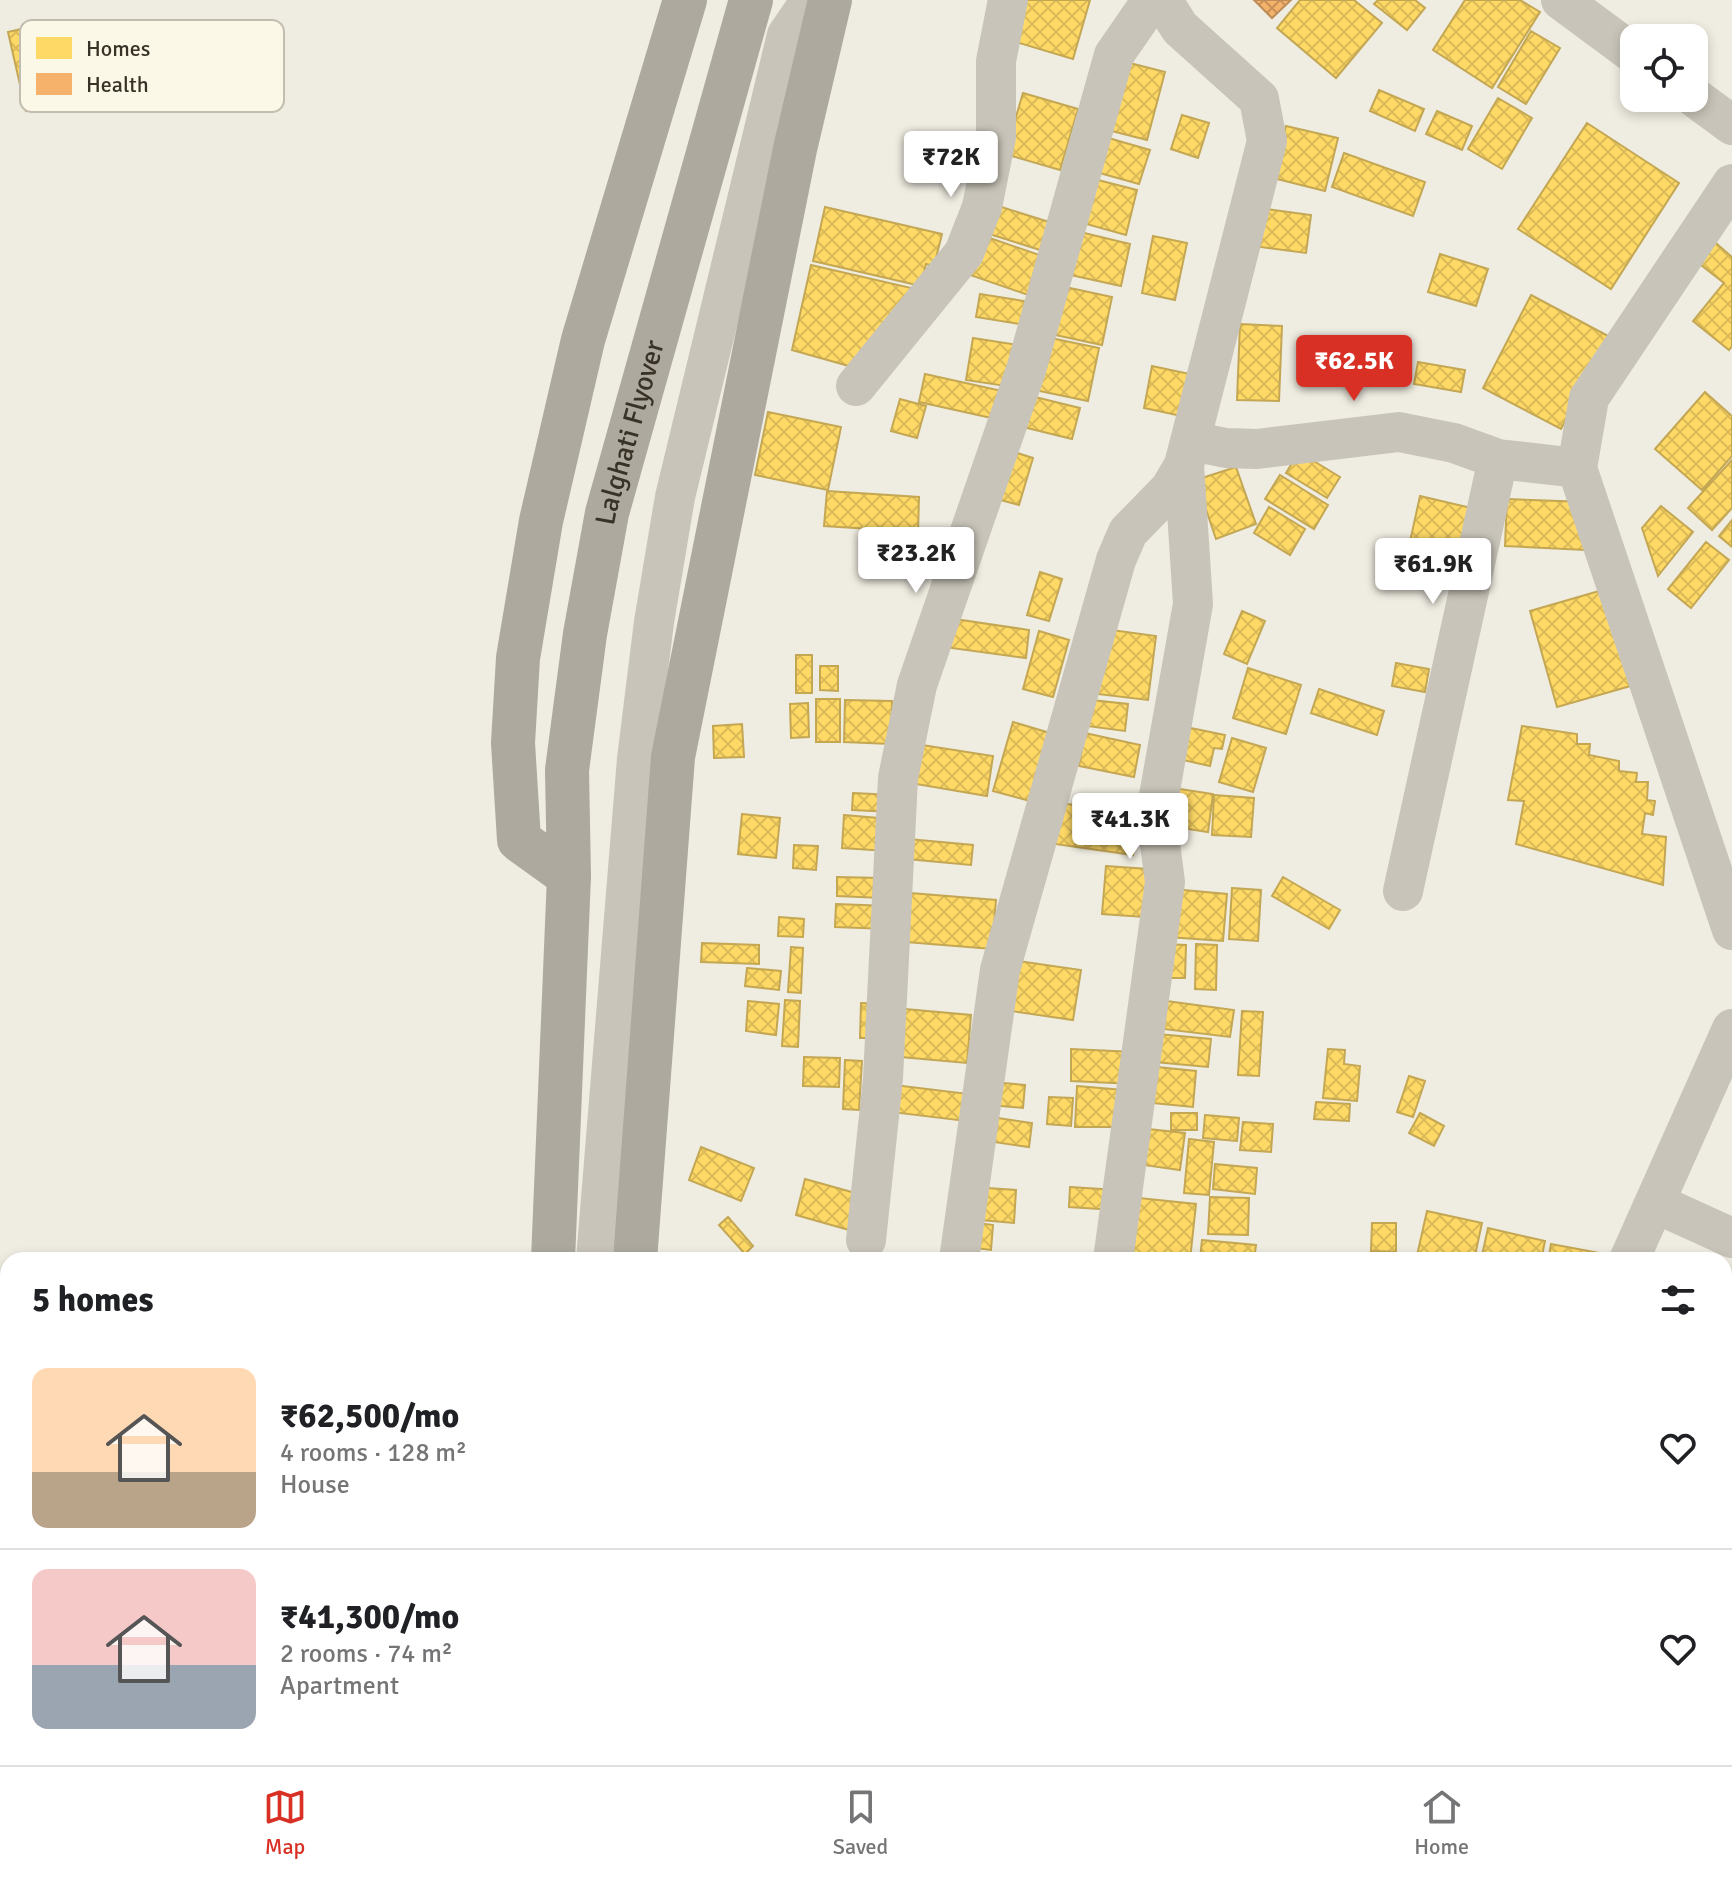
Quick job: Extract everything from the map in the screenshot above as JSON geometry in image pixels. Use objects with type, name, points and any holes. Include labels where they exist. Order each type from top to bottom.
[{"type":"main road","points":[[569,876],[519,840],[513,743],[518,658],[541,521],[583,340],[685,0]]},
{"type":"main road","name":"Lalghati Flyover","points":[[553,1252],[569,876],[567,770],[585,634],[607,513],[751,0]]},
{"type":"main road","points":[[636,1252],[673,757],[795,149],[830,0]]},
{"type":"street","points":[[597,1252],[637,759],[654,622],[675,497],[787,35],[811,0]]},
{"type":"street","points":[[856,386],[964,253],[982,207],[996,137],[996,61],[1008,0]]},
{"type":"street","points":[[866,1240],[883,1078],[898,778],[917,685],[1026,370],[1114,55],[1152,0]]},
{"type":"street","points":[[960,1252],[1000,970],[1028,863],[1116,560],[1128,532],[1170,489],[1188,453],[1267,141],[1259,99],[1180,28],[1162,0]]},
{"type":"street","points":[[1564,1],[1620,43]]},
{"type":"street","points":[[1708,107],[1732,125]]},
{"type":"street","points":[[1732,184],[1589,398],[1577,468],[1732,930]]},
{"type":"street","points":[[1188,453],[1226,448],[1257,449],[1399,432],[1454,443],[1498,459],[1577,468]]},
{"type":"street","points":[[1114,1252],[1165,882],[1156,813],[1193,604],[1188,453]]},
{"type":"street","points":[[1403,891],[1498,459]]},
{"type":"street","points":[[1633,1252],[1732,1029]]},
{"type":"street","points":[[1655,1203],[1732,1238]]},
{"type":"building: Homes","points":[[1017,0],[1090,0],[1073,59],[1006,39]]},
{"type":"building: Homes","points":[[1300,0],[1354,0],[1382,23],[1336,78],[1277,28]]},
{"type":"building: Homes","points":[[1378,0],[1415,0],[1425,8],[1407,30],[1374,4]]},
{"type":"building: Homes","points":[[1465,0],[1520,0],[1540,12],[1492,88],[1433,50]]},
{"type":"building: Homes","points":[[20,29],[20,85],[8,32]]},
{"type":"building: Homes","points":[[1531,31],[1560,48],[1526,104],[1498,87]]},
{"type":"building: Homes","points":[[1122,61],[1165,72],[1147,140],[1104,129]]},
{"type":"building: Homes","points":[[1379,90],[1424,109],[1415,131],[1370,111]]},
{"type":"building: Homes","points":[[1023,93],[1078,109],[1060,170],[1005,154]]},
{"type":"building: Homes","points":[[1498,98],[1532,118],[1502,169],[1468,149]]},
{"type":"building: Homes","points":[[1437,111],[1472,126],[1462,150],[1426,134]]},
{"type":"building: Homes","points":[[1182,115],[1209,123],[1198,158],[1171,149]]},
{"type":"building: Homes","points":[[1587,123],[1679,183],[1611,289],[1518,229]]},
{"type":"building: Homes","points":[[1286,126],[1338,138],[1325,191],[1273,178]]},
{"type":"building: Homes","points":[[1105,137],[1150,150],[1139,184],[1096,172]]},
{"type":"building: Homes","points":[[1344,153],[1425,182],[1413,216],[1332,187]]},
{"type":"building: Homes","points":[[1094,179],[1137,190],[1126,235],[1083,223]]},
{"type":"building: Homes","points":[[992,204],[1049,222],[1040,250],[983,232]]},
{"type":"building: Homes","points":[[825,207],[942,234],[934,266],[926,264],[921,286],[813,261]]},
{"type":"building: Homes","points":[[1266,209],[1311,215],[1306,253],[1260,247]]},
{"type":"building: Homes","points":[[1076,231],[1130,244],[1121,286],[1066,274]]},
{"type":"building: Homes","points":[[984,236],[1048,258],[1034,297],[970,275]]},
{"type":"building: Homes","points":[[1153,236],[1187,243],[1175,300],[1142,293]]},
{"type":"building: Homes","points":[[1709,237],[1732,257],[1732,346],[1729,350],[1693,321],[1724,283],[1692,258]]},
{"type":"building: Homes","points":[[1440,254],[1488,269],[1476,306],[1428,292]]},
{"type":"building: Homes","points":[[811,265],[920,290],[856,368],[792,350]]},
{"type":"building: Homes","points":[[1056,285],[1112,297],[1102,345],[1046,333]]},
{"type":"building: Homes","points":[[980,294],[1030,302],[1026,325],[976,317]]},
{"type":"building: Homes","points":[[1531,295],[1610,337],[1561,429],[1483,388]]},
{"type":"building: Homes","points":[[1240,324],[1282,326],[1279,401],[1237,400]]},
{"type":"building: Homes","points":[[1041,336],[1099,348],[1088,401],[1030,389]]},
{"type":"building: Homes","points":[[973,338],[1025,346],[1019,388],[966,380]]},
{"type":"building: Homes","points":[[1418,362],[1465,370],[1461,392],[1414,384]]},
{"type":"building: Homes","points":[[1152,366],[1199,376],[1191,418],[1144,408]]},
{"type":"building: Homes","points":[[925,374],[1011,393],[1005,421],[919,402]]},
{"type":"building: Homes","points":[[1705,392],[1732,416],[1732,456],[1702,490],[1655,449]]},
{"type":"building: Homes","points":[[1027,395],[1080,408],[1072,439],[1019,426]]},
{"type":"building: Homes","points":[[900,399],[926,406],[917,438],[891,431]]},
{"type":"building: Homes","points":[[768,412],[841,427],[828,490],[755,475]]},
{"type":"building: Homes","points":[[1011,451],[1033,458],[1019,505],[997,499]]},
{"type":"building: Homes","points":[[1299,452],[1340,477],[1327,498],[1286,473]]},
{"type":"building: Homes","points":[[1732,460],[1732,508],[1712,530],[1688,508]]},
{"type":"building: Homes","points":[[1236,467],[1256,524],[1216,539],[1196,480]]},
{"type":"building: Homes","points":[[1280,475],[1328,505],[1314,529],[1265,499]]},
{"type":"building: Homes","points":[[827,491],[919,497],[918,532],[824,526]]},
{"type":"building: Homes","points":[[1420,496],[1484,511],[1471,561],[1409,546]]},
{"type":"building: Homes","points":[[1507,499],[1587,502],[1585,550],[1505,546]]},
{"type":"building: Homes","points":[[1661,506],[1693,532],[1658,576],[1642,528]]},
{"type":"building: Homes","points":[[1269,507],[1305,529],[1290,555],[1254,533]]},
{"type":"building: Homes","points":[[1732,520],[1732,547],[1719,536]]},
{"type":"building: Homes","points":[[1706,542],[1729,560],[1691,608],[1668,589]]},
{"type":"building: Homes","points":[[1040,572],[1062,579],[1049,621],[1027,615]]},
{"type":"building: Homes","points":[[1606,589],[1634,685],[1557,707],[1530,611]]},
{"type":"building: Homes","points":[[1242,611],[1265,621],[1247,664],[1224,654]]},
{"type":"building: Homes","points":[[948,618],[1029,630],[1026,658],[944,647]]},
{"type":"building: Homes","points":[[1097,628],[1156,636],[1148,700],[1089,693]]},
{"type":"building: Homes","points":[[1039,631],[1069,640],[1053,697],[1023,689]]},
{"type":"building: Homes","points":[[796,655],[812,655],[812,693],[796,693]]},
{"type":"building: Homes","points":[[1396,663],[1429,669],[1425,692],[1392,686]]},
{"type":"building: Homes","points":[[820,666],[838,666],[838,691],[820,690]]},
{"type":"building: Homes","points":[[1248,668],[1301,685],[1286,734],[1233,718]]},
{"type":"building: Homes","points":[[1319,689],[1384,711],[1377,735],[1311,713]]},
{"type":"building: Homes","points":[[816,699],[840,699],[840,742],[816,742]]},
{"type":"building: Homes","points":[[1082,699],[1128,704],[1125,731],[1079,725]]},
{"type":"building: Homes","points":[[845,700],[892,701],[891,744],[844,742]]},
{"type":"building: Homes","points":[[808,703],[809,737],[791,738],[790,704]]},
{"type":"building: Homes","points":[[1013,722],[1060,736],[1041,804],[993,791]]},
{"type":"building: Homes","points":[[742,724],[744,757],[714,758],[713,726]]},
{"type":"building: Homes","points":[[1181,726],[1225,735],[1222,749],[1214,748],[1210,766],[1174,758]]},
{"type":"building: Homes","points":[[1522,726],[1577,734],[1577,744],[1590,744],[1589,755],[1619,761],[1619,771],[1637,773],[1636,782],[1648,782],[1647,800],[1655,801],[1653,815],[1645,813],[1642,834],[1666,837],[1663,885],[1516,844],[1524,801],[1508,800]]},
{"type":"building: Homes","points":[[1085,733],[1140,745],[1134,777],[1079,766]]},
{"type":"building: Homes","points":[[1232,738],[1266,748],[1253,792],[1219,782]]},
{"type":"building: Homes","points":[[922,745],[993,756],[987,796],[916,784]]},
{"type":"building: Homes","points":[[1167,787],[1213,794],[1208,832],[1162,825]]},
{"type":"building: Homes","points":[[853,793],[893,795],[892,812],[852,810]]},
{"type":"building: Homes","points":[[1214,795],[1254,798],[1251,837],[1212,835]]},
{"type":"building: Homes","points":[[1046,801],[1139,814],[1133,855],[1041,842]]},
{"type":"building: Homes","points":[[742,814],[780,818],[776,858],[738,854]]},
{"type":"building: Homes","points":[[844,815],[890,819],[887,851],[842,848]]},
{"type":"building: Homes","points":[[908,839],[973,845],[971,865],[907,859]]},
{"type":"building: Homes","points":[[794,845],[818,846],[816,870],[793,868]]},
{"type":"building: Homes","points":[[1106,866],[1148,869],[1144,917],[1102,914]]},
{"type":"building: Homes","points":[[837,877],[881,878],[881,898],[837,896]]},
{"type":"building: Homes","points":[[1283,877],[1340,910],[1329,929],[1272,896]]},
{"type":"building: Homes","points":[[1232,888],[1261,890],[1258,941],[1229,939]]},
{"type":"building: Homes","points":[[1172,889],[1227,894],[1223,941],[1168,937]]},
{"type":"building: Homes","points":[[898,892],[996,900],[992,949],[894,941]]},
{"type":"building: Homes","points":[[836,904],[888,906],[887,929],[835,927]]},
{"type":"building: Homes","points":[[779,917],[804,919],[803,937],[778,936]]},
{"type":"building: Homes","points":[[702,943],[759,945],[759,964],[701,962]]},
{"type":"building: Homes","points":[[1162,944],[1186,945],[1185,978],[1161,978]]},
{"type":"building: Homes","points":[[1196,944],[1217,945],[1216,990],[1195,989]]},
{"type":"building: Homes","points":[[791,947],[803,948],[801,993],[788,992]]},
{"type":"building: Homes","points":[[1018,961],[1081,970],[1073,1020],[1011,1011]]},
{"type":"building: Homes","points":[[747,968],[781,971],[779,990],[745,986]]},
{"type":"building: Homes","points":[[785,1000],[800,1001],[798,1047],[782,1046]]},
{"type":"building: Homes","points":[[1159,1000],[1234,1010],[1230,1037],[1155,1028]]},
{"type":"building: Homes","points":[[748,1001],[779,1004],[776,1035],[746,1031]]},
{"type":"building: Homes","points":[[861,1003],[882,1004],[881,1038],[860,1038]]},
{"type":"building: Homes","points":[[894,1008],[971,1015],[967,1063],[890,1056]]},
{"type":"building: Homes","points":[[1242,1011],[1263,1012],[1259,1076],[1238,1075]]},
{"type":"building: Homes","points":[[1158,1034],[1211,1039],[1208,1067],[1155,1062]]},
{"type":"building: Homes","points":[[1071,1049],[1134,1052],[1133,1084],[1071,1081]]},
{"type":"building: Homes","points":[[1328,1049],[1345,1050],[1344,1064],[1360,1066],[1357,1101],[1323,1098]]},
{"type":"building: Homes","points":[[804,1057],[840,1058],[839,1087],[803,1086]]},
{"type":"building: Homes","points":[[845,1060],[862,1061],[859,1110],[843,1109]]},
{"type":"building: Homes","points":[[1147,1066],[1196,1071],[1193,1107],[1143,1102]]},
{"type":"building: Homes","points":[[1409,1076],[1425,1081],[1413,1117],[1397,1112]]},
{"type":"building: Homes","points":[[992,1082],[1025,1085],[1023,1108],[990,1105]]},
{"type":"building: Homes","points":[[886,1084],[977,1095],[974,1122],[883,1111]]},
{"type":"building: Homes","points":[[1077,1086],[1123,1090],[1122,1127],[1075,1127]]},
{"type":"building: Homes","points":[[1049,1097],[1073,1098],[1071,1126],[1047,1124]]},
{"type":"building: Homes","points":[[1316,1102],[1350,1104],[1349,1121],[1314,1119]]},
{"type":"building: Homes","points":[[1171,1113],[1197,1113],[1197,1130],[1171,1130]]},
{"type":"building: Homes","points":[[1420,1113],[1444,1126],[1434,1146],[1409,1133]]},
{"type":"building: Homes","points":[[1205,1115],[1239,1118],[1237,1141],[1203,1138]]},
{"type":"building: Homes","points":[[991,1117],[1032,1123],[1029,1147],[987,1141]]},
{"type":"building: Homes","points":[[1243,1122],[1273,1124],[1271,1152],[1240,1150]]},
{"type":"building: Homes","points":[[1148,1129],[1185,1133],[1180,1170],[1144,1165]]},
{"type":"building: Homes","points":[[1189,1139],[1214,1142],[1209,1195],[1184,1193]]},
{"type":"building: Homes","points":[[701,1147],[754,1168],[741,1201],[689,1180]]},
{"type":"building: Homes","points":[[1215,1164],[1257,1168],[1255,1194],[1213,1189]]},
{"type":"building: Homes","points":[[805,1179],[866,1196],[856,1232],[796,1215]]},
{"type":"building: Homes","points":[[972,1187],[1016,1190],[1014,1223],[969,1219]]},
{"type":"building: Homes","points":[[1070,1187],[1117,1190],[1115,1210],[1069,1207]]},
{"type":"building: Homes","points":[[1210,1197],[1249,1198],[1248,1235],[1208,1234]]},
{"type":"building: Homes","points":[[1139,1198],[1196,1204],[1191,1252],[1133,1252]]},
{"type":"building: Homes","points":[[1427,1211],[1482,1223],[1476,1252],[1418,1252]]},
{"type":"building: Homes","points":[[728,1217],[753,1246],[743,1252],[719,1225]]},
{"type":"building: Homes","points":[[970,1222],[993,1225],[991,1250],[967,1247]]},
{"type":"building: Homes","points":[[1372,1223],[1396,1223],[1396,1252],[1371,1251]]},
{"type":"building: Homes","points":[[1488,1228],[1545,1241],[1543,1252],[1483,1252]]},
{"type":"building: Homes","points":[[1202,1240],[1256,1245],[1255,1252],[1201,1252]]},
{"type":"building: Homes","points":[[1551,1244],[1594,1252],[1550,1252]]},
{"type":"building: Health","points":[[1254,0],[1291,0],[1272,18]]}]
